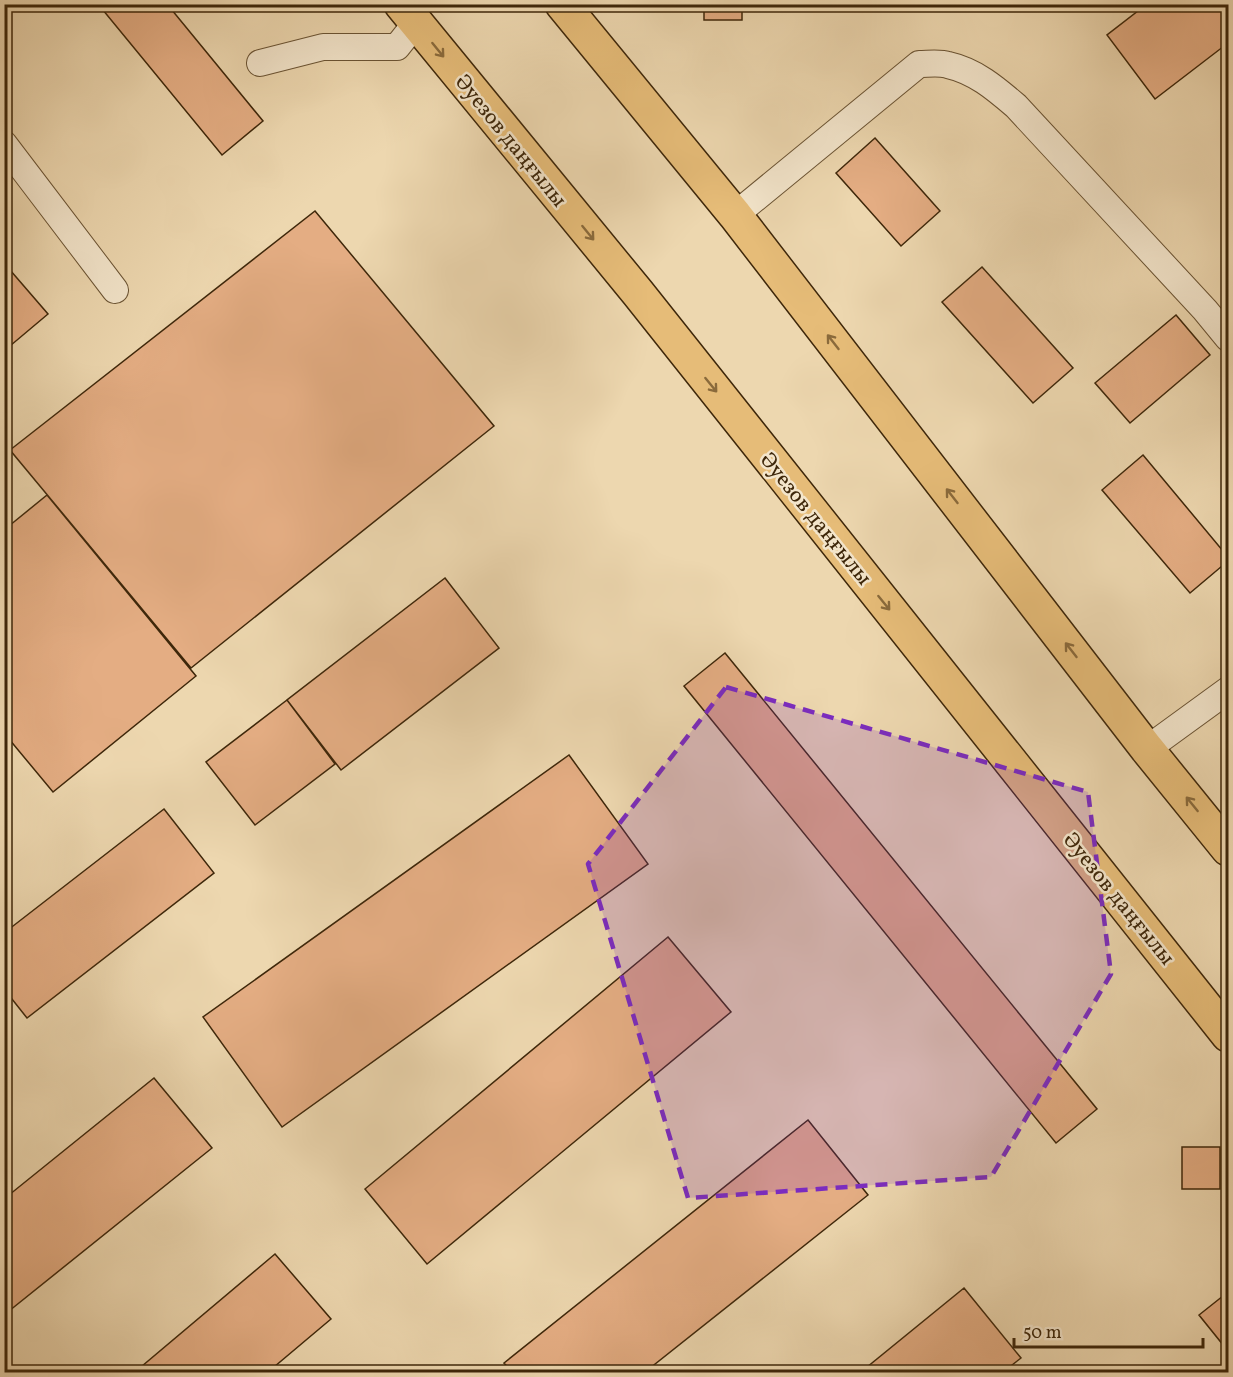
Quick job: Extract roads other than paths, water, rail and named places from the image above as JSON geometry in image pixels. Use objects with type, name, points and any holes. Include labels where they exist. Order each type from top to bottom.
[{"type":"main road","points":[[562,4],[735,214],[1147,749],[1228,849]]},
{"type":"main road","name":"Әуезов даңғылы","points":[[408,14],[638,293],[1228,1035]]},
{"type":"street","points":[[260,63],[323,47],[397,47],[408,14]]},
{"type":"street","points":[[735,214],[919,64],[946,64],[988,82],[1016,106],[1205,310],[1228,338]]},
{"type":"street","points":[[4,144],[115,290]]},
{"type":"street","points":[[1147,749],[1228,690]]}]
